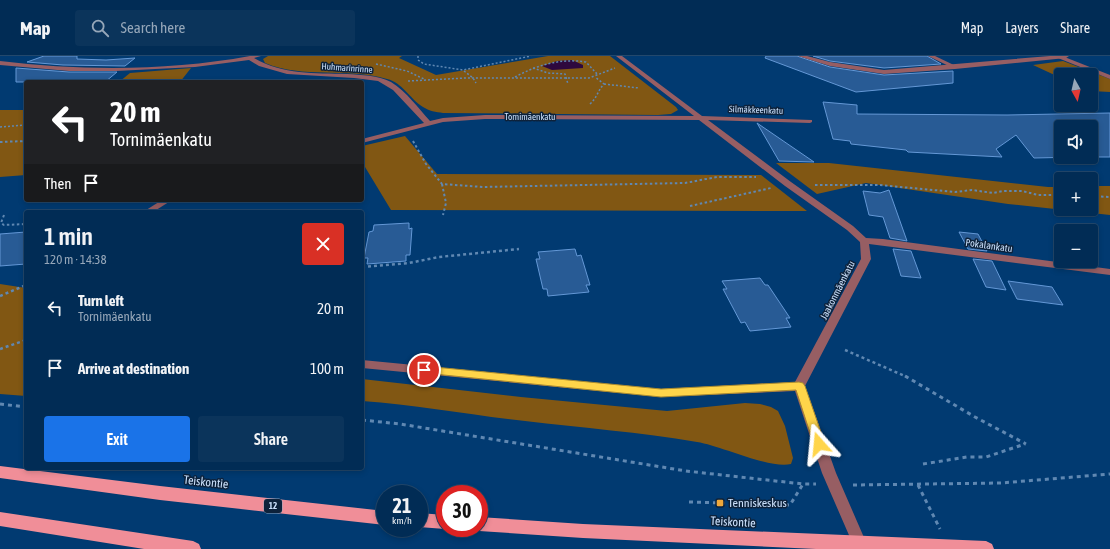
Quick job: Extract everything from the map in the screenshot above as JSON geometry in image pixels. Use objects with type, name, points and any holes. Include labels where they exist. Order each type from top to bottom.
[{"type":"highway","name":"Teiskontie","points":[[0,472],[160,493],[376,517]]},
{"type":"highway","points":[[0,519],[193,549]]},
{"type":"highway","name":"Teiskontie","points":[[488,525],[860,546],[986,549]]},
{"type":"street","points":[[0,63],[70,70],[122,71],[199,65],[258,56]]},
{"type":"street","points":[[619,56],[788,184],[850,228],[864,241]]},
{"type":"street","points":[[801,56],[830,64],[884,72],[956,67],[1066,56]]},
{"type":"street","points":[[931,56],[956,67]]},
{"type":"street","points":[[1060,57],[1110,77]]},
{"type":"street","name":"Huhmarinrinne","points":[[250,58],[260,65],[284,72],[375,78],[392,85],[428,123]]},
{"type":"street","name":"Tornimäenkatu","points":[[364,140],[428,123],[453,118],[702,118]]},
{"type":"street","name":"Silmäkkeenkatu","points":[[702,118],[810,121]]},
{"type":"street","points":[[150,210],[164,202]]},
{"type":"street","name":"Pokalankatu","points":[[864,241],[883,242],[1110,272]]},
{"type":"street","name":"Jaakonmäenkatu","points":[[799,386],[866,259],[864,241]]},
{"type":"street","points":[[364,364],[661,393],[799,386],[829,473],[860,546]]},
{"type":"path","points":[[418,56],[418,60],[424,64],[463,70],[531,56]]},
{"type":"path","points":[[514,78],[532,67],[551,60],[574,59],[586,62],[598,75]]},
{"type":"path","points":[[376,64],[407,71],[425,80]]},
{"type":"path","points":[[392,85],[425,80],[595,76],[622,65],[630,64]]},
{"type":"path","points":[[532,67],[544,72],[565,74],[568,84]]},
{"type":"path","points":[[463,70],[473,78],[476,83]]},
{"type":"path","points":[[595,76],[604,84],[640,88]]},
{"type":"path","points":[[574,117],[573,114],[575,110],[595,101],[598,95],[598,90],[604,84]]},
{"type":"path","points":[[0,127],[24,125]]},
{"type":"path","points":[[406,130],[426,164],[442,184],[446,203],[443,215]]},
{"type":"path","points":[[0,142],[24,141]]},
{"type":"path","points":[[442,184],[483,187],[685,182],[716,177],[760,178]]},
{"type":"path","points":[[690,206],[788,184],[879,185],[955,192],[972,190],[993,193],[1003,191],[1022,191],[1038,195],[1054,195]]},
{"type":"path","points":[[1098,196],[1110,197]]},
{"type":"path","points":[[4,216],[1,223],[4,225],[24,224]]},
{"type":"path","points":[[364,267],[409,264],[439,257],[519,249]]},
{"type":"path","points":[[0,296],[24,287]]},
{"type":"path","points":[[0,349],[24,341]]},
{"type":"path","points":[[845,350],[910,378],[975,418],[1026,444],[986,457],[967,457],[923,464]]},
{"type":"path","points":[[0,404],[24,407]]},
{"type":"path","points":[[364,420],[400,424],[686,471],[810,484]]},
{"type":"path","points":[[866,484],[918,485],[1001,483],[1110,474]]},
{"type":"path","points":[[689,502],[790,505],[803,484]]},
{"type":"path","points":[[918,485],[949,548]]},
{"type":"shaded area","points":[[268,56],[402,56],[399,58],[436,75],[548,56],[610,56],[678,110],[671,114],[658,115],[443,113],[423,107],[402,87],[387,79],[356,74],[294,71],[265,63],[263,59]]},
{"type":"shaded area","points":[[572,60],[583,65],[583,68],[552,70],[542,66],[557,61]]},
{"type":"shaded area","points":[[1063,61],[1081,68],[1054,68],[1054,75],[1033,65]]},
{"type":"shaded area","points":[[191,68],[182,80],[121,80],[130,73]]},
{"type":"shaded area","points":[[1098,74],[1110,79],[1110,92],[1098,91]]},
{"type":"shaded area","points":[[0,110],[24,110],[24,175],[0,177]]},
{"type":"shaded area","points":[[405,136],[437,174],[761,175],[807,211],[391,210],[364,165],[364,146]]},
{"type":"shaded area","points":[[776,163],[829,163],[1054,187],[1054,209],[1008,204],[866,183],[817,194]]},
{"type":"shaded area","points":[[1098,186],[1110,186],[1110,215],[1098,214]]},
{"type":"shaded area","points":[[0,284],[24,288],[24,396],[0,394]]},
{"type":"shaded area","points":[[364,379],[521,397],[667,411],[745,403],[760,404],[778,411],[785,426],[793,458],[791,464],[782,465],[758,460],[697,442],[633,433],[504,419],[364,401]]},
{"type":"building","points":[[44,56],[77,56],[77,59],[106,60],[135,58],[125,66],[63,65],[27,62]]},
{"type":"building","points":[[766,56],[797,56],[830,67],[884,75],[953,71],[953,83],[856,92],[765,58]]},
{"type":"building","points":[[813,56],[927,56],[941,64],[884,68],[830,61]]},
{"type":"building","points":[[16,68],[69,72],[117,72],[107,80],[24,80],[24,82],[16,82]]},
{"type":"building","points":[[823,102],[857,105],[857,114],[1007,115],[1110,113],[1110,157],[1098,157],[1098,120],[1054,120],[1054,158],[1034,158],[1016,135],[996,149],[1002,157],[908,152],[906,150],[851,144],[850,141],[833,139]]},
{"type":"building","points":[[757,123],[814,162],[779,161]]},
{"type":"building","points":[[889,190],[907,241],[890,238],[883,217],[869,215],[863,191],[880,193]]},
{"type":"building","points":[[409,223],[409,229],[412,228],[410,255],[406,255],[406,261],[367,264],[368,258],[364,258],[369,232],[373,231],[374,225]]},
{"type":"building","points":[[24,232],[24,264],[0,266],[0,234]]},
{"type":"building","points":[[959,232],[978,234],[987,251],[968,249]]},
{"type":"building","points":[[575,249],[577,256],[581,255],[590,285],[586,285],[589,292],[548,296],[547,289],[543,289],[536,259],[540,259],[538,252]]},
{"type":"building","points":[[893,249],[911,251],[921,278],[901,276]]},
{"type":"building","points":[[973,259],[992,261],[1006,290],[986,287]]},
{"type":"building","points":[[760,278],[765,285],[768,285],[790,318],[786,318],[791,327],[750,331],[745,322],[741,323],[723,289],[727,289],[722,281]]},
{"type":"building","points":[[1008,281],[1052,287],[1063,305],[1017,299]]},
{"type":"place","name":"Tenniskeskus","points":[[720,503]]},
{"type":"route","points":[[424,370],[661,393],[799,386],[819,444]]}]
